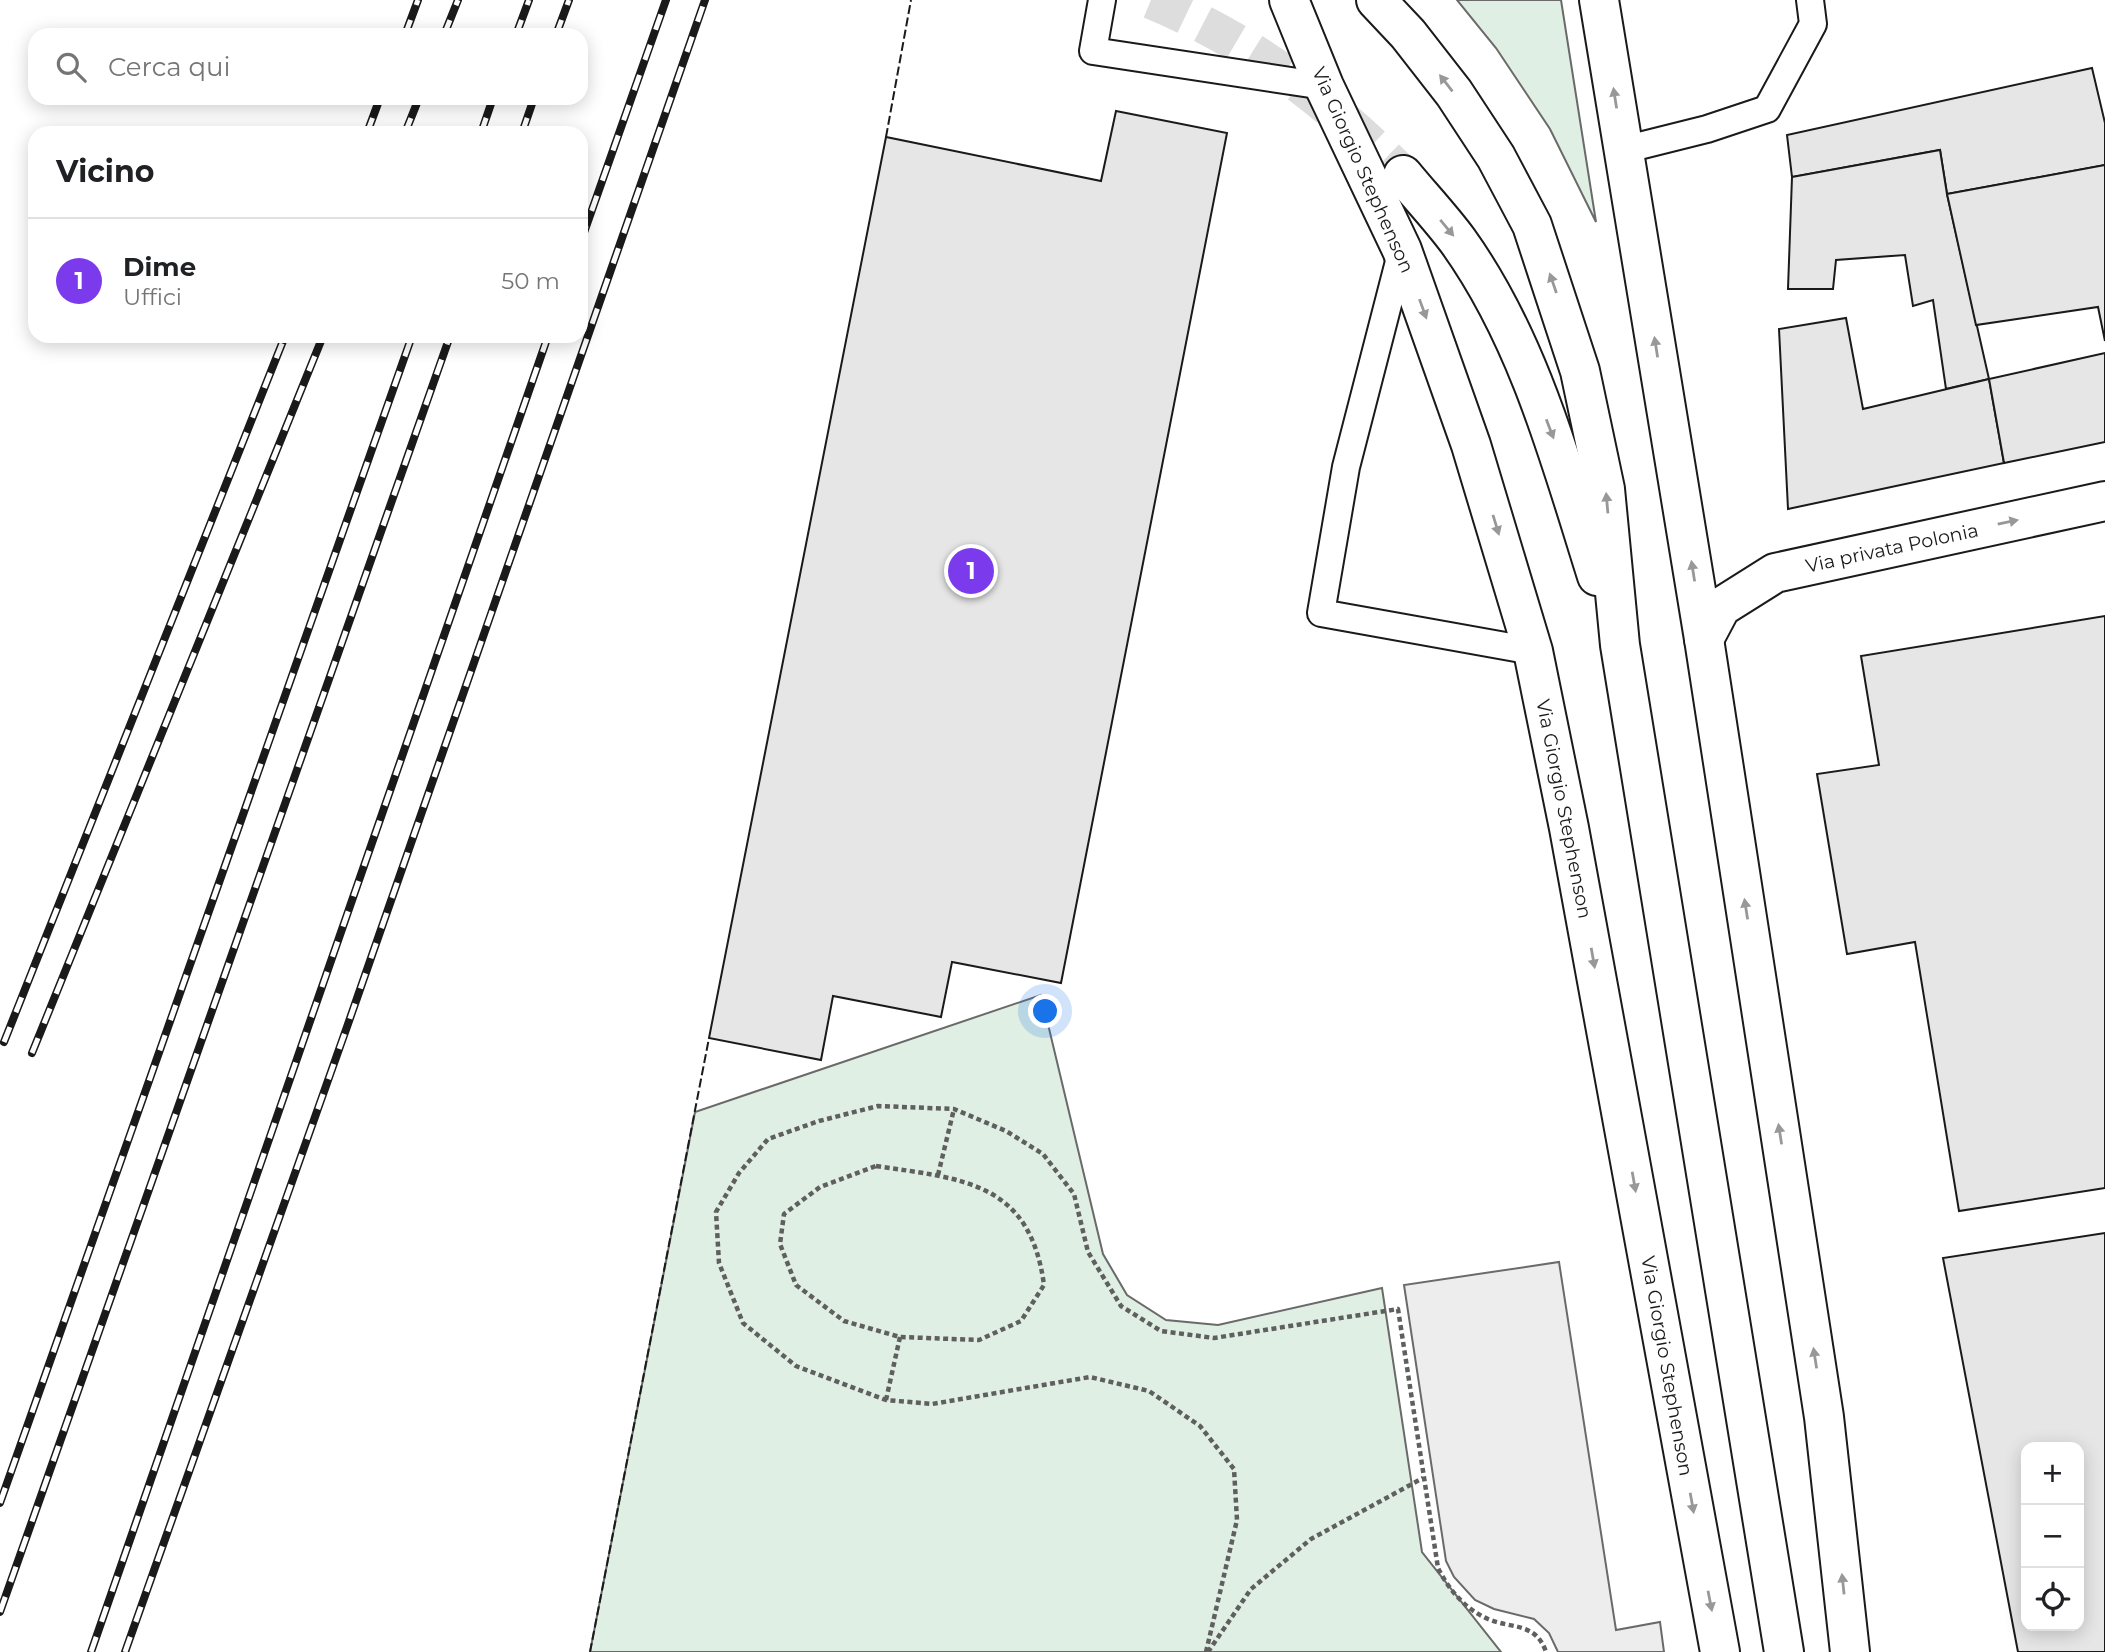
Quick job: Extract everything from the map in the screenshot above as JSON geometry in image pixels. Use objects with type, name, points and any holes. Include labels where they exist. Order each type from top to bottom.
[{"type":"street","name":"Via Giorgio Stephenson","points":[[1289,0],[1324,86],[1402,250],[1472,445],[1533,651],[1569,828],[1720,1652]]},
{"type":"street","points":[[1376,0],[1408,34],[1454,93],[1496,157],[1532,225],[1580,371],[1605,489],[1620,645],[1784,1652]]},
{"type":"street","points":[[1599,0],[1704,639],[1824,1417],[1850,1652]]},
{"type":"street","points":[[1403,175],[1458,242],[1493,299],[1527,370],[1554,440],[1620,645]]},
{"type":"street","name":"Via privata Polonia","points":[[1704,639],[1721,607],[1775,573],[2105,501]]},
{"type":"lane","points":[[1101,0],[1093,51],[1324,86]]},
{"type":"lane","points":[[1623,150],[1707,130],[1767,109],[1812,24],[1810,0]]},
{"type":"lane","points":[[1402,250],[1346,467],[1321,613],[1533,651]]},
{"type":"path","points":[[1207,1652],[1237,1520],[1234,1469],[1200,1426],[1149,1391],[1090,1377],[932,1404],[886,1400],[796,1366],[743,1323],[719,1263],[716,1212],[739,1173],[768,1139],[819,1121],[878,1106],[954,1109],[1006,1131],[1043,1154],[1074,1194],[1088,1252],[1121,1306],[1161,1331],[1214,1338],[1398,1309],[1438,1569],[1449,1587],[1482,1616],[1520,1625],[1533,1632],[1546,1652]]},
{"type":"path","points":[[938,1175],[954,1109]]},
{"type":"path","points":[[877,1166],[938,1175],[982,1187],[1024,1220],[1039,1254],[1044,1285],[1021,1321],[979,1340],[900,1337],[844,1321],[796,1285],[780,1244],[784,1214],[820,1187],[877,1166]]},
{"type":"path","points":[[886,1400],[900,1337]]},
{"type":"path","points":[[1207,1652],[1251,1589],[1311,1539],[1423,1478]]},
{"type":"green space","points":[[1457,0],[1561,0],[1596,222],[1550,129],[1496,48]]},
{"type":"green space","points":[[1041,995],[1103,1254],[1127,1295],[1166,1320],[1218,1325],[1382,1288],[1422,1552],[1501,1652],[590,1652],[695,1112]]},
{"type":"shaded area","points":[[1559,1262],[1616,1630],[1660,1622],[1664,1652],[1558,1652],[1549,1633],[1534,1619],[1494,1609],[1475,1600],[1454,1577],[1446,1561],[1404,1285]]},
{"type":"building","points":[[2092,68],[2105,123],[2105,165],[1947,194],[1940,150],[1792,177],[1787,135]]},
{"type":"building","points":[[1116,111],[1227,133],[1061,983],[952,962],[941,1017],[833,996],[821,1060],[709,1038],[886,137],[1101,181]]},
{"type":"building","points":[[1940,150],[1947,194],[1989,379],[1946,389],[1933,300],[1913,306],[1905,255],[1836,260],[1833,289],[1788,289],[1792,177]]},
{"type":"building","points":[[2105,165],[2105,341],[2098,307],[1976,325],[1947,194]]},
{"type":"building","points":[[1846,318],[1863,409],[1989,379],[2004,463],[1788,509],[1779,329]]},
{"type":"building","points":[[2105,353],[2105,442],[2004,463],[1989,379]]},
{"type":"building","points":[[2105,616],[2105,1188],[1959,1211],[1915,942],[1847,954],[1817,774],[1879,765],[1861,656]]},
{"type":"building","points":[[2105,1233],[2105,1652],[2018,1652],[1943,1258]]},
{"type":"tunnel","points":[[1151,0],[1222,34],[1286,75],[1316,97],[1403,175]]},
{"type":"railway","points":[[408,28],[418,0]]},
{"type":"railway","points":[[447,28],[458,0]]},
{"type":"railway","points":[[519,28],[529,0]]},
{"type":"railway","points":[[559,28],[569,0]]},
{"type":"railway","points":[[588,221],[666,0]]},
{"type":"railway","points":[[588,336],[705,0]]},
{"type":"railway","points":[[370,126],[377,105]]},
{"type":"railway","points":[[408,126],[416,105]]},
{"type":"railway","points":[[483,126],[491,105]]},
{"type":"railway","points":[[524,126],[532,105]]},
{"type":"railway","points":[[4,1042],[282,343]]},
{"type":"railway","points":[[32,1053],[320,343]]},
{"type":"railway","points":[[0,1503],[410,343]]},
{"type":"railway","points":[[0,1612],[448,343]]},
{"type":"railway","points":[[91,1652],[546,343]]},
{"type":"railway","points":[[125,1652],[585,343]]},
{"type":"fence","points":[[886,137],[911,0]]},
{"type":"fence","points":[[590,1652],[709,1038]]},
{"type":"place","name":"Dime","points":[[971,571]]}]
